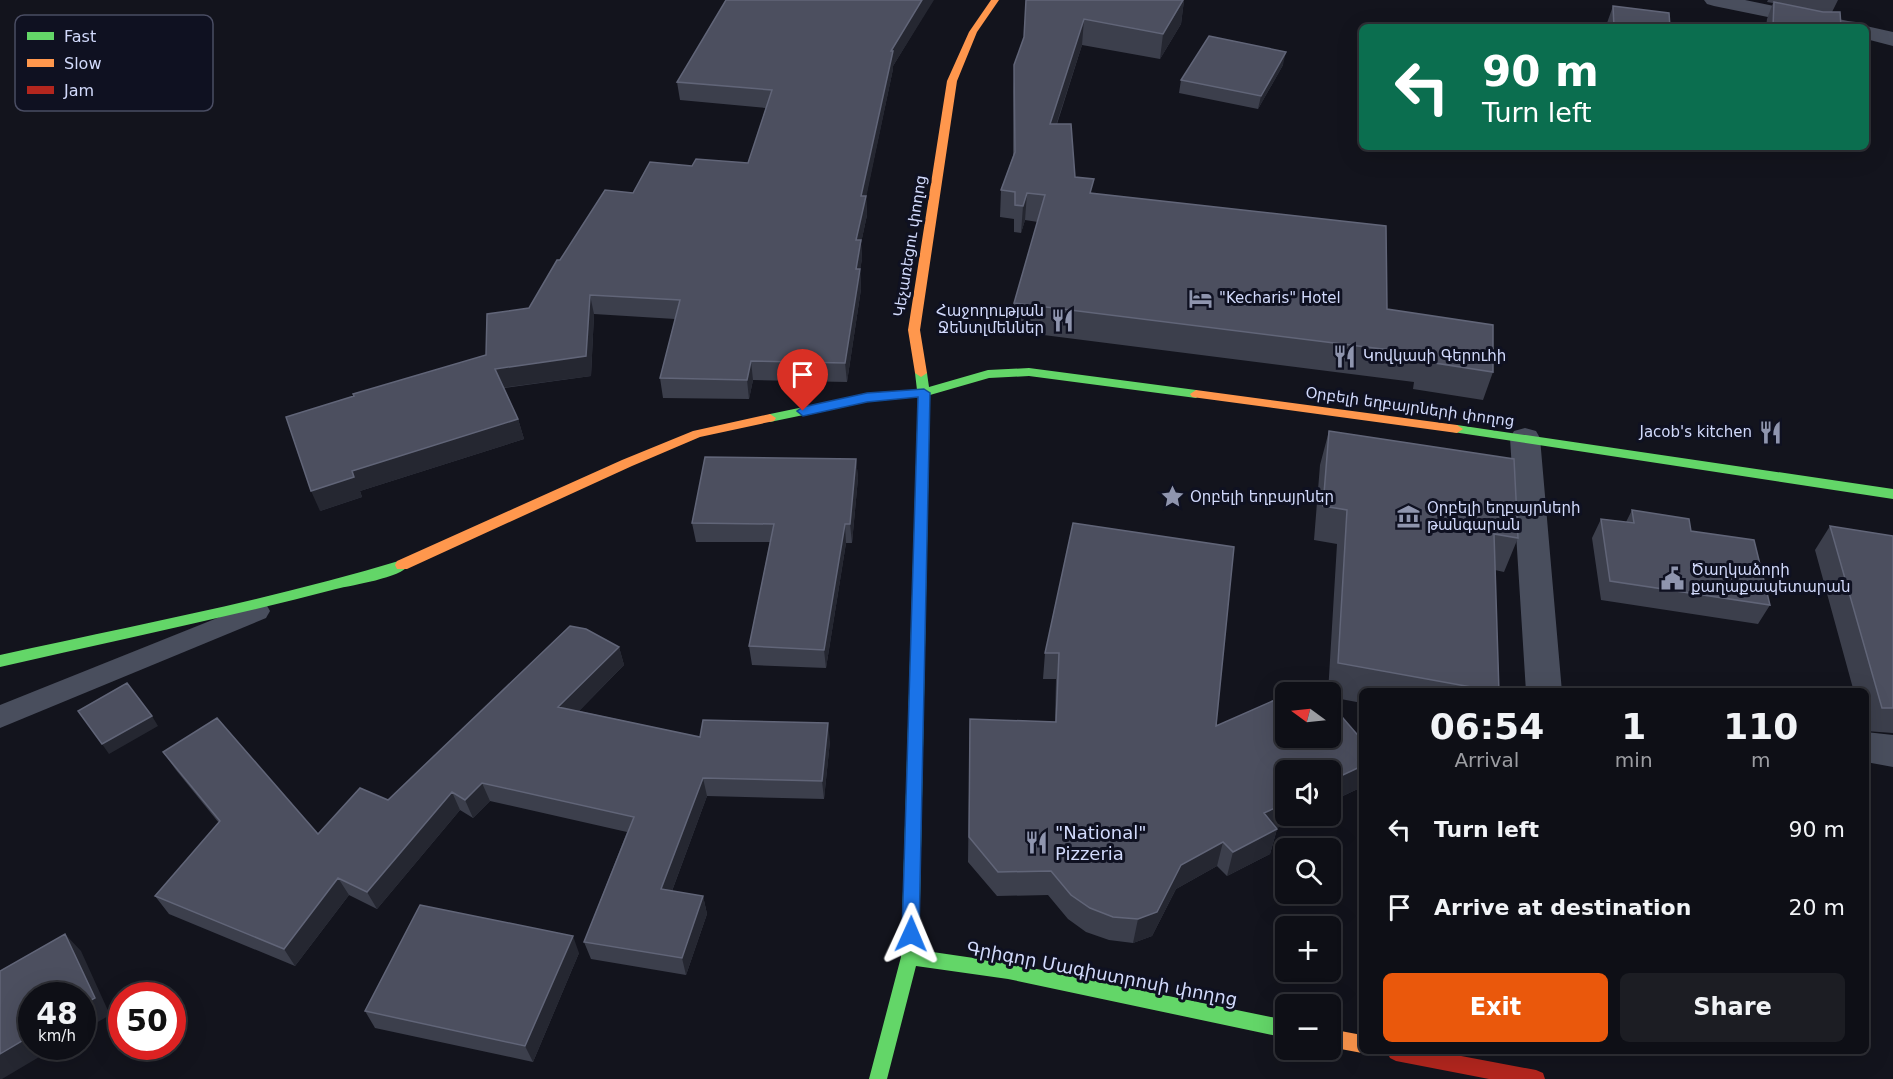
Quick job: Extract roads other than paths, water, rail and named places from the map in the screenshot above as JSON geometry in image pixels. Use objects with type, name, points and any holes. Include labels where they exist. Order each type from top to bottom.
[{"type":"main road","name":"Կեչառեցու փողոց","points":[[878,1079],[910,957],[924,393],[914,330],[952,81],[973,33],[995,0]]},
{"type":"main road","name":"Օրբելի եղբայրների փողոց","points":[[0,661],[298,594],[391,570],[698,434],[867,398],[924,393],[988,374],[1029,372],[1525,438],[1893,494]]},
{"type":"main road","name":"Գրիգոր Մագիստրոսի փողոց","points":[[910,957],[1008,971],[1275,1027]]},
{"type":"main road","points":[[1341,1040],[1359,1043]]},
{"type":"main road","points":[[1406,1054],[1536,1079]]},
{"type":"street","points":[[1714,0],[1833,24]]},
{"type":"street","points":[[1869,33],[1893,39]]},
{"type":"street","points":[[1525,438],[1544,688]]},
{"type":"street","points":[[1869,747],[1893,751]]},
{"type":"lane","points":[[0,717],[298,594]]},
{"type":"place","name":"\"Kecharis\" Hotel","points":[[1201,298]]},
{"type":"place","name":"Հաջողության Ջենտլմեններ","points":[[1062,320]]},
{"type":"place","name":"Կովկասի Գերուհի","points":[[1345,356]]},
{"type":"place","name":"Jacob's kitchen","points":[[1770,432]]},
{"type":"place","name":"Օրբելի եղբայրներ","points":[[1172,497]]},
{"type":"place","name":"Օրբելի եղբայրների թանգարան","points":[[1409,517]]},
{"type":"place","name":"Ծաղկաձորի քաղաքապետարան","points":[[1673,579]]},
{"type":"place","name":"\"National\" Pizzeria","points":[[1037,843]]}]
